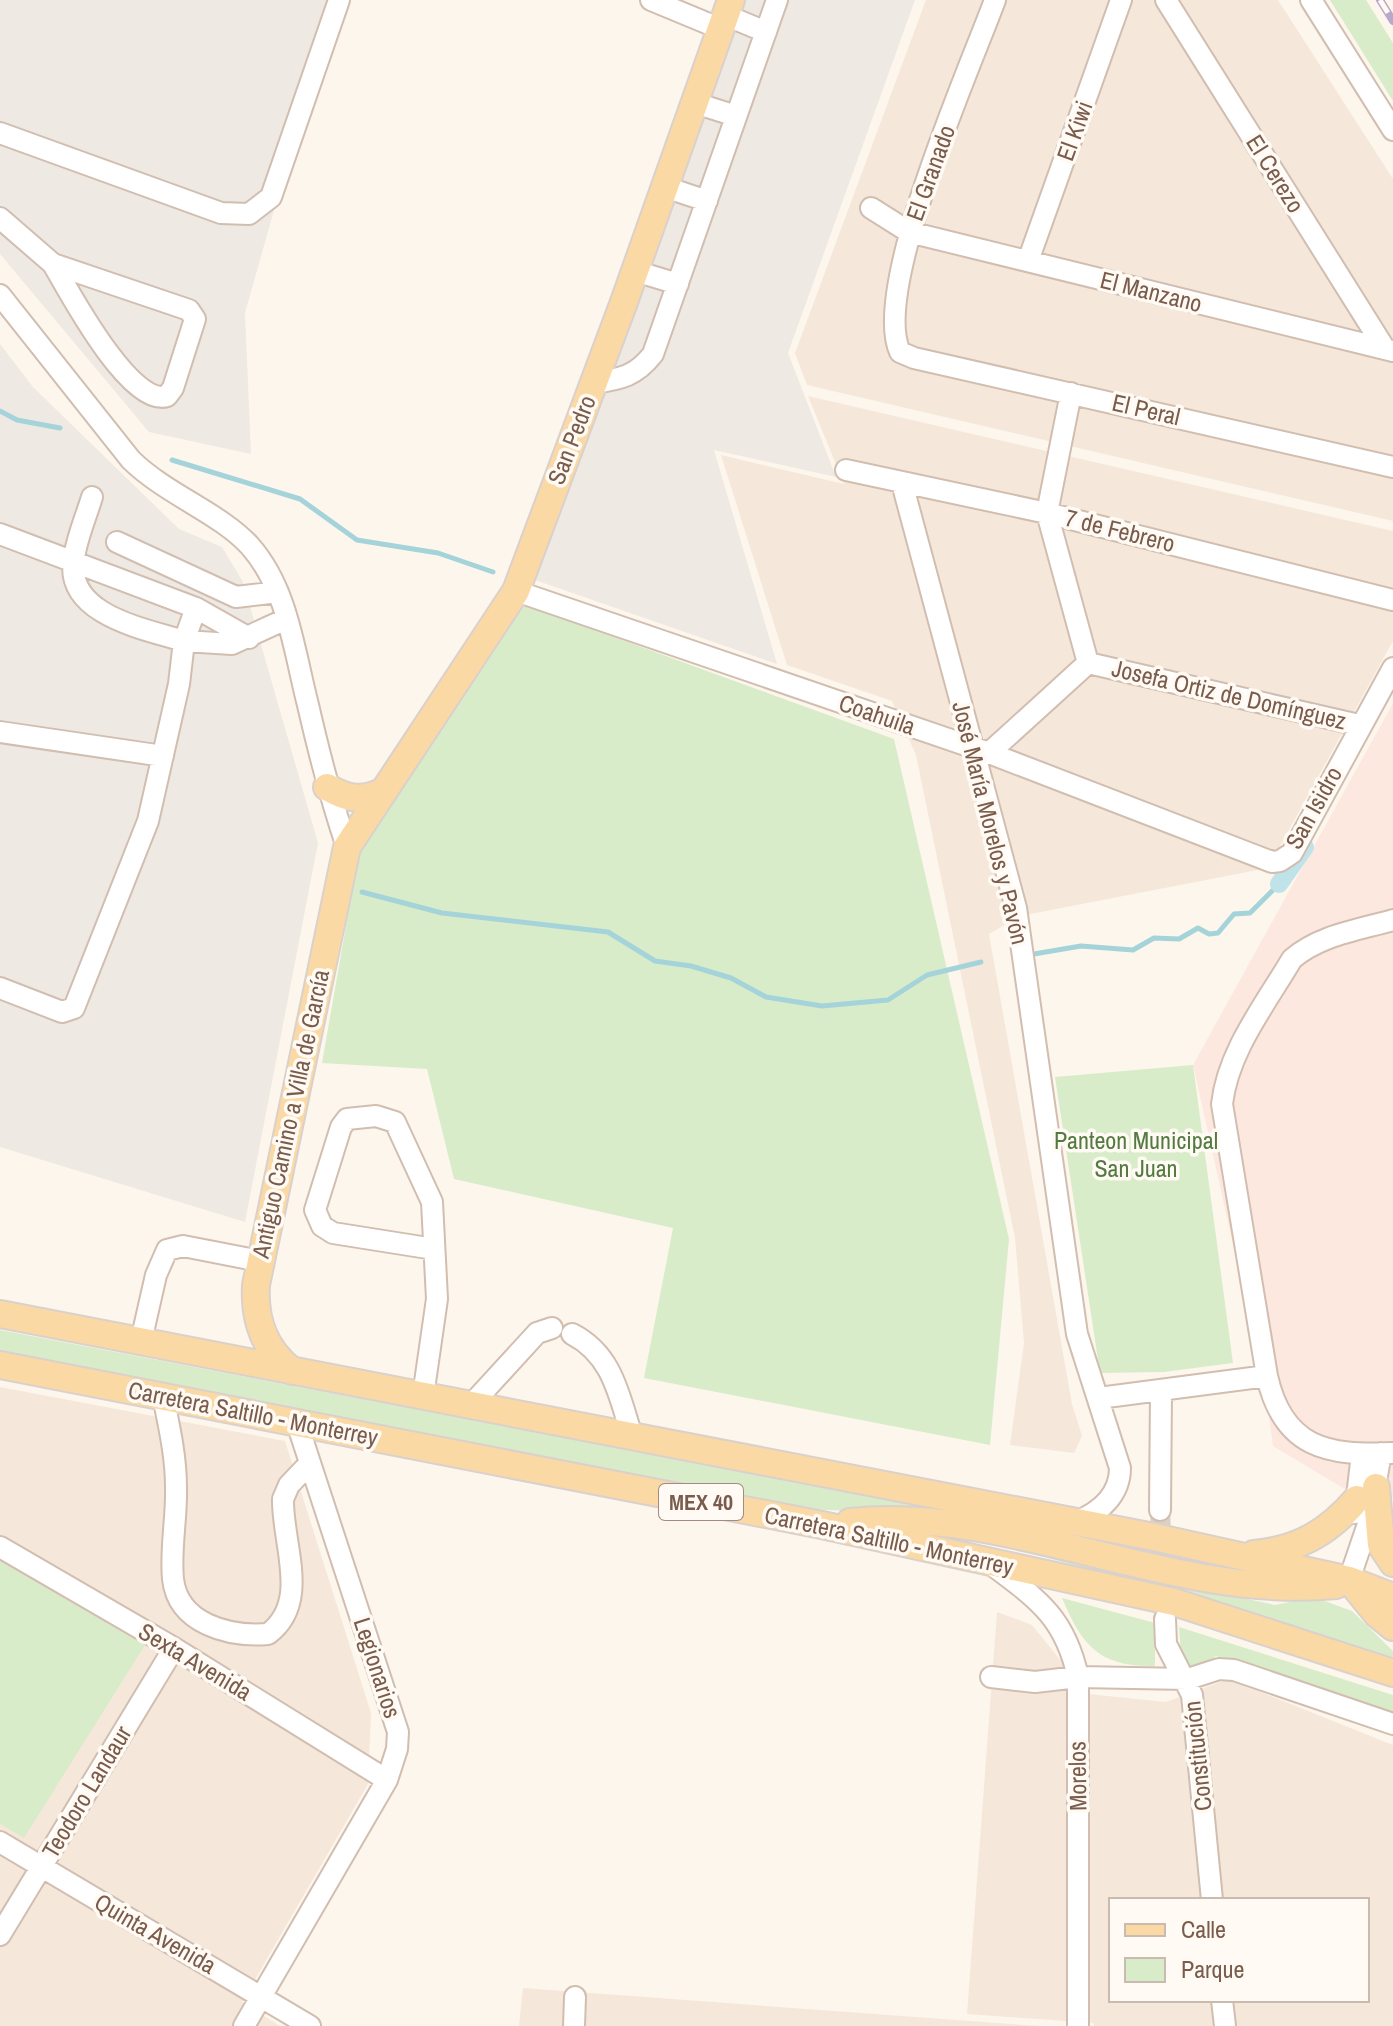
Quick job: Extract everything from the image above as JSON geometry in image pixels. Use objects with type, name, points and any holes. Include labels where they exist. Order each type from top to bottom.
[{"type":"main road","name":"San Pedro","points":[[347,847],[516,591],[726,15]]},
{"type":"main road","points":[[327,787],[350,798],[365,799],[384,791]]},
{"type":"main road","name":"Antiguo Camino a Villa de García","points":[[292,1371],[274,1355],[260,1327],[255,1308],[260,1261],[347,847]]},
{"type":"main road","name":"Carretera Saltillo - Monterrey","points":[[0,1314],[1240,1555],[1349,1580],[1393,1597]]},
{"type":"main road","name":"Carretera Saltillo - Monterrey","points":[[0,1365],[822,1525],[1174,1602],[1393,1673]]},
{"type":"main road","points":[[1240,1555],[1289,1548],[1309,1540],[1327,1529],[1367,1493],[1381,1545],[1393,1563]]},
{"type":"main road","points":[[822,1525],[891,1520],[957,1526],[1271,1588],[1345,1585],[1349,1580],[1377,1614],[1393,1627]]},
{"type":"street","points":[[0,133],[221,213],[249,214],[271,197],[339,0]]},
{"type":"street","points":[[651,0],[726,15],[766,32]]},
{"type":"street","points":[[594,383],[624,379],[641,370],[653,354],[777,0]]},
{"type":"street","name":"El Granado","points":[[900,352],[895,311],[909,232],[995,0]]},
{"type":"street","name":"El Kiwi","points":[[1028,261],[1121,0]]},
{"type":"street","name":"El Cerezo","points":[[1166,0],[1389,350]]},
{"type":"street","points":[[1311,0],[1393,130]]},
{"type":"street","points":[[695,103],[736,116]]},
{"type":"street","points":[[665,187],[707,201]]},
{"type":"street","name":"El Manzano","points":[[871,208],[909,232],[1389,350]]},
{"type":"street","points":[[0,218],[53,264],[83,318],[134,384],[149,396],[167,396],[173,388],[195,319],[192,313],[184,306],[53,264]]},
{"type":"street","points":[[635,271],[678,284]]},
{"type":"street","points":[[0,295],[131,460],[151,480],[247,543],[268,567],[286,619],[327,787],[347,847]]},
{"type":"street","name":"El Peral","points":[[900,352],[914,358],[1393,467]]},
{"type":"street","name":"Josefa Ortiz de Domínguez","points":[[1071,393],[1047,513],[1088,663],[1359,725]]},
{"type":"street","name":"7 de Febrero","points":[[846,470],[1047,513],[1393,600]]},
{"type":"street","name":"José María Morelos y Pavón","points":[[902,483],[980,751],[1016,908],[1077,1334],[1117,1448],[1120,1481],[1102,1507],[1076,1522]]},
{"type":"street","points":[[92,497],[73,560],[81,592],[94,606],[119,621],[184,641],[211,645],[249,638],[286,619]]},
{"type":"street","points":[[0,534],[196,608],[249,638]]},
{"type":"street","points":[[117,542],[236,597],[278,592]]},
{"type":"street","name":"Coahuila","points":[[516,591],[980,751],[1263,860],[1280,861]]},
{"type":"street","points":[[0,988],[62,1012],[74,1008],[148,821],[179,684],[184,641],[196,608]]},
{"type":"street","points":[[980,751],[1088,663]]},
{"type":"street","name":"San Isidro","points":[[1280,861],[1292,853],[1359,725],[1393,668]]},
{"type":"street","points":[[0,732],[163,756]]},
{"type":"street","points":[[1349,1580],[1367,1493],[1379,1453],[1336,1453],[1307,1442],[1277,1412],[1267,1376],[1222,1104],[1225,1079],[1292,959],[1306,947],[1323,940],[1393,920]]},
{"type":"street","points":[[423,1396],[437,1299],[432,1202],[399,1126],[376,1116],[347,1119],[341,1127],[315,1210],[317,1219],[333,1233],[434,1249]]},
{"type":"street","points":[[141,1341],[156,1275],[167,1250],[183,1246],[260,1261]]},
{"type":"street","points":[[471,1405],[537,1333],[552,1328]]},
{"type":"street","points":[[572,1334],[590,1343],[603,1357],[632,1436]]},
{"type":"street","points":[[1099,1398],[1267,1376]]},
{"type":"street","points":[[1160,1510],[1161,1392]]},
{"type":"street","points":[[163,1396],[176,1484],[173,1578],[178,1598],[194,1616],[209,1626],[228,1633],[268,1634],[287,1614],[293,1591],[283,1499],[289,1485],[310,1463]]},
{"type":"street","name":"Legionarios","points":[[244,2026],[387,1780],[397,1749],[398,1732],[297,1423]]},
{"type":"street","name":"Sexta Avenida","points":[[0,1547],[174,1648],[387,1780]]},
{"type":"street","name":"Morelos","points":[[990,1563],[1039,1600],[1059,1621],[1072,1649],[1078,1677],[1078,2026]]},
{"type":"street","name":"Constitución","points":[[1165,1619],[1166,1644],[1188,1679],[1192,1695],[1212,1898]]},
{"type":"street","name":"Teodoro Landaur","points":[[0,1935],[174,1648]]},
{"type":"street","points":[[991,1677],[1035,1682],[1078,1677],[1188,1679],[1219,1669],[1234,1670],[1393,1724]]},
{"type":"street","name":"Quinta Avenida","points":[[0,1842],[310,2026]]},
{"type":"street","points":[[574,2026],[575,1997]]},
{"type":"street","points":[[1222,2002],[1225,2026]]},
{"type":"shaded area","points":[[0,0],[342,0],[280,189],[245,313],[251,454],[149,432],[0,254]]},
{"type":"shaded area","points":[[741,0],[915,0],[788,353],[836,477],[714,450],[777,664],[535,580]]},
{"type":"shaded area","points":[[926,0],[1278,0],[1393,179],[1393,521],[807,385],[795,353]]},
{"type":"shaded area","points":[[0,344],[33,387],[179,529],[222,547],[243,582],[318,843],[245,1222],[0,1147]]},
{"type":"shaded area","points":[[808,396],[1393,531],[1393,641],[1268,868],[1020,916],[989,934],[1072,1404],[1082,1436],[1074,1453],[1010,1445],[1024,1343],[1015,1238],[916,755],[892,701],[787,665],[721,455],[844,484]]},
{"type":"shaded area","points":[[1393,703],[1393,1497],[1363,1500],[1273,1446],[1265,1388],[1193,1065]]},
{"type":"shaded area","points":[[0,1387],[285,1441],[371,1713],[368,1784],[242,2002],[280,2026],[0,2026]]},
{"type":"shaded area","points":[[997,1612],[1032,1625],[1088,1694],[1166,1702],[1228,1679],[1393,1745],[1393,2026],[1094,2026],[1093,2023],[967,2014]]},
{"type":"shaded area","points":[[523,1988],[1038,2026],[519,2026]]},
{"type":"green space","points":[[1330,0],[1366,0],[1393,43],[1393,101]]},
{"type":"green space","points":[[529,606],[894,739],[1009,1239],[990,1445],[644,1378],[673,1228],[454,1179],[427,1069],[322,1063],[361,840],[518,607]]},
{"type":"green space","name":"Panteon Municipal San Juan","points":[[1193,1065],[1233,1363],[1164,1372],[1100,1373],[1055,1077]]},
{"type":"green space","points":[[0,1330],[1237,1565],[1227,1572],[928,1515],[809,1509],[0,1353]]},
{"type":"green space","points":[[1019,1550],[1275,1605],[1314,1597],[1352,1611],[1393,1651],[1393,1661],[1178,1594]]},
{"type":"green space","points":[[0,1561],[145,1645],[24,1838],[0,1824]]},
{"type":"green space","points":[[1062,1598],[1155,1623],[1155,1666],[1119,1662],[1095,1650],[1077,1629]]},
{"type":"green space","points":[[1179,1627],[1393,1695],[1393,1715],[1216,1656],[1195,1670],[1181,1656]]},
{"type":"waterway","points":[[0,411],[17,420],[60,428]]},
{"type":"waterway","points":[[172,460],[300,499],[357,540],[438,553],[493,572]]},
{"type":"waterway","points":[[1279,884],[1305,847]]},
{"type":"waterway","points":[[1034,954],[1081,946],[1133,950],[1154,938],[1179,939],[1198,928],[1209,934],[1218,933],[1234,914],[1250,913],[1279,884]]},
{"type":"waterway","points":[[362,892],[442,913],[608,932],[655,961],[691,966],[731,978],[766,997],[822,1006],[888,1000],[927,975],[981,962]]},
{"type":"tunnel","points":[[1160,1510],[1164,1611]]},
{"type":"railway","points":[[1380,0],[1393,21]]}]
